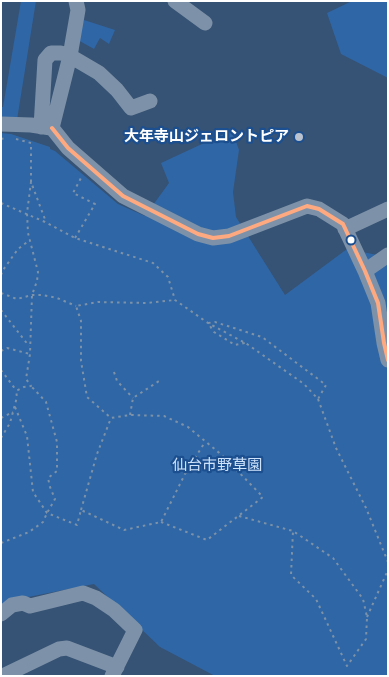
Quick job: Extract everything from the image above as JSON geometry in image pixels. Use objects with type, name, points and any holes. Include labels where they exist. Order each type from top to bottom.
[{"type":"street","points":[[47,128],[70,56],[78,10],[76,1]]},
{"type":"street","points":[[176,1],[205,22]]},
{"type":"street","points":[[47,128],[45,60],[51,53],[61,53],[70,56],[99,74],[117,90],[132,108],[150,101]]},
{"type":"street","points":[[1,124],[47,128],[122,196],[198,234],[213,238],[229,236],[307,206],[319,209],[342,224],[365,271],[378,303],[388,360]]},
{"type":"street","points":[[345,229],[388,209]]},
{"type":"street","points":[[365,271],[388,256]]},
{"type":"street","points":[[1,614],[12,605],[23,603],[30,606],[83,593],[96,598],[114,610],[135,630],[114,672],[66,648],[59,649],[3,676]]},
{"type":"path","points":[[1,139],[10,137],[31,143],[31,182],[27,213],[28,233],[38,272],[32,295],[30,354],[26,379],[30,386],[46,402],[57,442],[57,472],[48,478],[55,499],[43,522],[29,532],[1,543]]},
{"type":"path","points":[[75,238],[94,204],[73,193],[88,165]]},
{"type":"path","points":[[31,182],[46,222]]},
{"type":"path","points":[[1,204],[6,204],[27,213],[75,238],[153,263],[168,277],[176,300],[208,323],[245,343],[304,384],[318,399],[336,448],[366,508],[388,562]]},
{"type":"path","points":[[1,275],[18,249],[30,240]]},
{"type":"path","points":[[1,293],[17,299],[32,295],[42,295],[76,306],[98,302],[146,303],[176,300]]},
{"type":"path","points":[[76,306],[81,321],[81,361],[86,397],[111,418],[130,415],[164,416],[188,427],[223,456],[263,497],[207,540],[161,522],[124,530],[81,510]]},
{"type":"path","points":[[1,310],[30,347]]},
{"type":"path","points":[[208,323],[215,322],[262,337],[326,385],[318,399]]},
{"type":"path","points":[[208,323],[214,332],[235,345],[245,343]]},
{"type":"path","points":[[1,351],[7,348],[30,354]]},
{"type":"path","points":[[1,370],[16,391],[17,397],[10,423],[1,438]]},
{"type":"path","points":[[114,372],[117,382],[133,398]]},
{"type":"path","points":[[130,415],[133,398],[160,381]]},
{"type":"path","points":[[16,391],[30,386]]},
{"type":"path","points":[[15,407],[27,436],[33,492],[47,513],[77,525],[97,454],[111,418]]},
{"type":"path","points":[[1,418],[13,412]]},
{"type":"path","points":[[161,522],[185,474],[206,442]]},
{"type":"path","points":[[239,516],[293,531],[333,558],[363,599],[367,617],[366,639],[347,666],[316,599],[291,575],[293,531]]},
{"type":"path","points":[[367,617],[388,570]]},
{"type":"green space","points":[[21,1],[36,1],[17,120],[1,119],[1,107],[3,107]]},
{"type":"green space","points":[[352,1],[388,1],[388,78],[341,54],[327,13]]},
{"type":"green space","points":[[84,20],[115,30],[109,44],[100,38],[94,49],[76,39]]},
{"type":"green space","name":"仙台市野草園","points":[[232,130],[239,150],[233,192],[236,217],[285,295],[347,249],[388,257],[388,676],[215,676],[160,647],[94,584],[8,601],[1,609],[1,133],[11,134],[50,147],[50,149],[55,151],[118,204],[145,216],[169,183],[161,163]]},
{"type":"transit line","points":[[52,128],[68,148],[123,196],[198,234],[213,238],[229,236],[307,206],[319,209],[343,224],[378,303],[388,360]]},
{"type":"place","name":"大年寺山ジェロントピア","points":[[299,137]]}]
